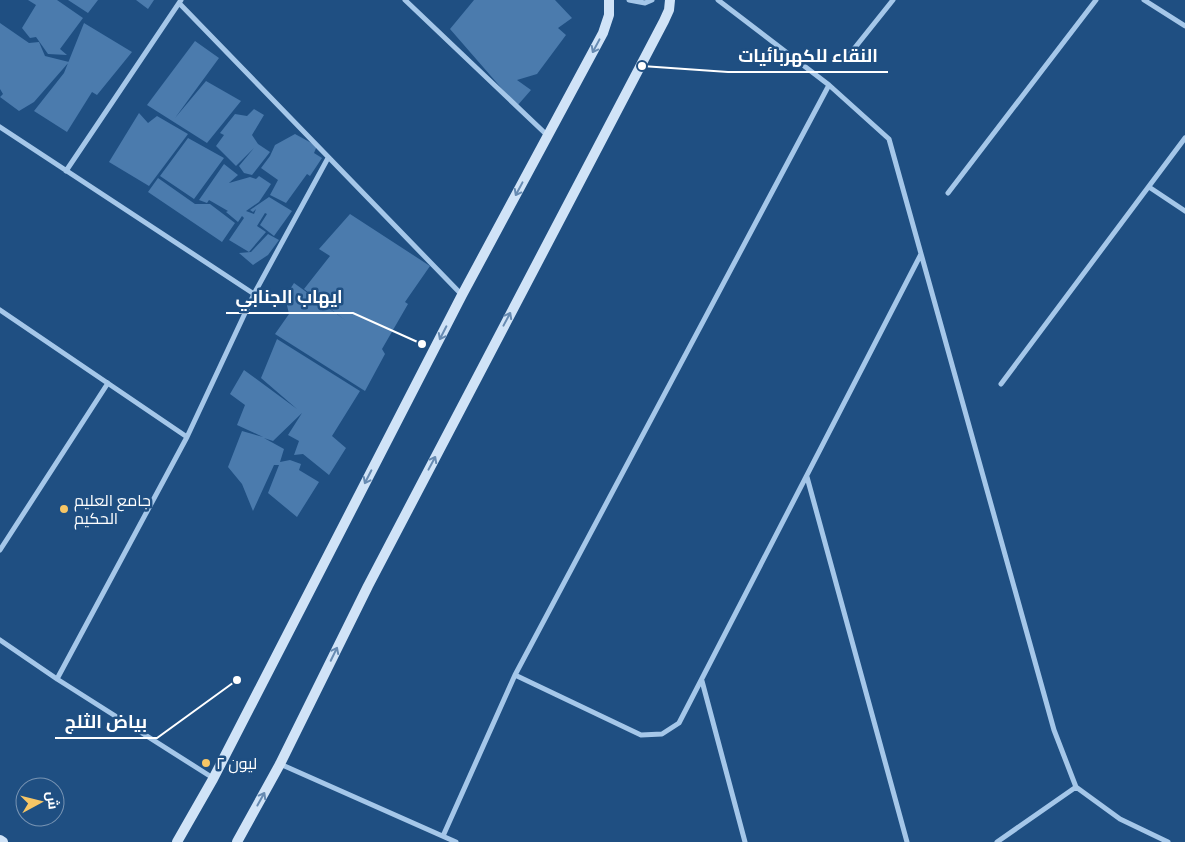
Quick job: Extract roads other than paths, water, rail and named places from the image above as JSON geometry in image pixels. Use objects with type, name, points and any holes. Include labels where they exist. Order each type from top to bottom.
[{"type":"main road","points":[[176,842],[213,779],[462,295],[603,33],[609,15],[609,0]]},
{"type":"main road","points":[[237,842],[280,764],[368,586],[664,20],[669,10],[670,0]]},
{"type":"main road","points":[[0,840],[4,842]]},
{"type":"street","points":[[405,0],[548,136]]},
{"type":"street","points":[[629,0],[644,3],[652,0]]},
{"type":"street","points":[[718,0],[829,85],[889,139],[1054,730],[1076,787],[1120,818],[1168,842]]},
{"type":"street","points":[[849,54],[893,0]]},
{"type":"street","points":[[948,193],[1096,0]]},
{"type":"street","points":[[1144,0],[1185,26]]},
{"type":"street","points":[[66,171],[180,2],[328,158],[462,295]]},
{"type":"street","points":[[443,836],[515,675],[829,85]]},
{"type":"street","points":[[0,127],[254,294]]},
{"type":"street","points":[[1001,384],[1185,138]]},
{"type":"street","points":[[57,680],[187,437],[254,294],[328,158]]},
{"type":"street","points":[[1149,187],[1185,211]]},
{"type":"street","points":[[515,675],[630,731],[652,736],[666,732],[679,723],[922,253]]},
{"type":"street","points":[[0,310],[187,437]]},
{"type":"street","points":[[0,550],[108,384]]},
{"type":"street","points":[[806,477],[907,842]]},
{"type":"street","points":[[0,640],[57,680],[213,779]]},
{"type":"street","points":[[702,681],[745,842]]},
{"type":"street","points":[[280,764],[456,842]]},
{"type":"street","points":[[997,842],[1076,787]]},
{"type":"place","name":"النقاء للكهربائيات","points":[[642,66]]},
{"type":"place","name":"ايهاب الجنابي","points":[[422,344]]},
{"type":"place","name":"جامع العليم الحكيم","points":[[64,509]]},
{"type":"place","name":"بياض الثلج","points":[[237,680]]},
{"type":"place","name":"ليون ٢","points":[[206,763]]}]
